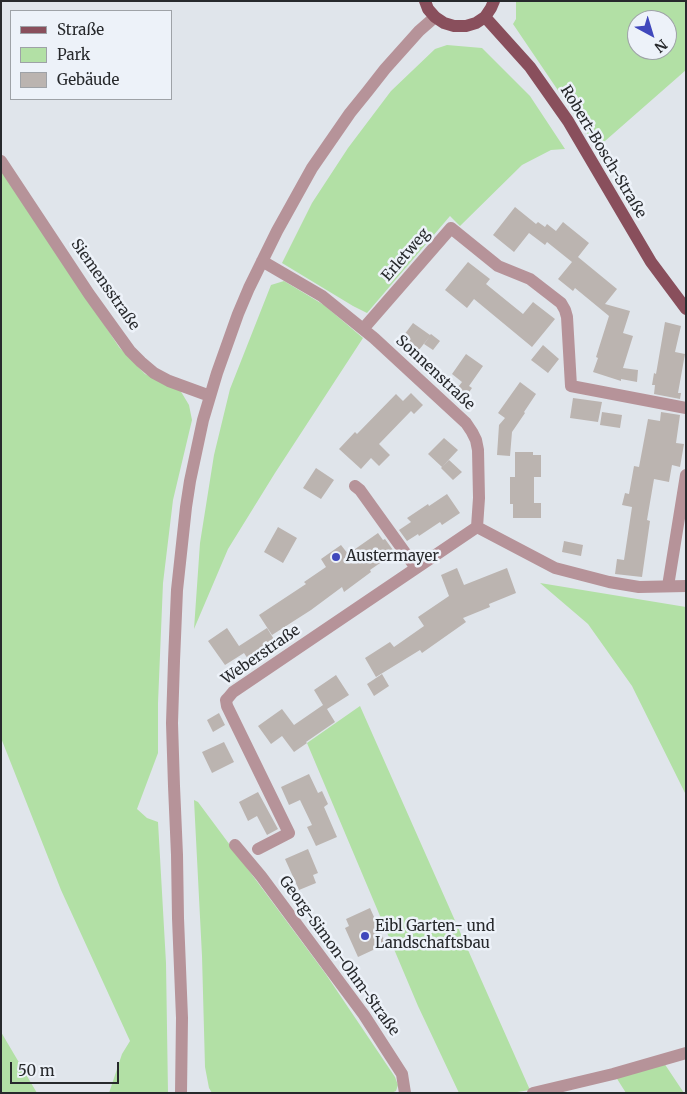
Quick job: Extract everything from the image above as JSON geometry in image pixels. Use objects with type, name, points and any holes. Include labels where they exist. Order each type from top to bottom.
[{"type":"main road","points":[[425,1],[428,9],[435,17],[444,23],[454,26],[466,26],[476,23],[485,17],[494,1]]},
{"type":"main road","name":"Robert-Bosch-Straße","points":[[485,17],[530,67],[568,120],[651,262],[686,309]]},
{"type":"street","points":[[181,1093],[182,1018],[172,723],[177,590],[186,507],[195,458],[216,373],[238,314],[277,231],[312,168],[350,113],[385,69],[419,31],[435,17]]},
{"type":"street","name":"Siemensstraße","points":[[1,160],[89,294],[130,351],[154,373],[169,381],[210,396]]},
{"type":"street","name":"Erletweg","points":[[363,329],[451,228],[498,266],[530,279],[561,303],[567,317],[572,386],[686,408]]},
{"type":"street","name":"Sonnenstraße","points":[[262,261],[322,296],[363,329],[466,423],[476,440],[478,450],[478,527]]},
{"type":"street","points":[[668,586],[686,475]]},
{"type":"street","points":[[355,486],[360,490],[416,568]]},
{"type":"street","points":[[478,527],[555,568],[639,587],[686,586]]},
{"type":"street","name":"Weberstraße","points":[[258,849],[289,833],[227,706],[226,700],[233,692],[478,527]]},
{"type":"street","name":"Georg-Simon-Ohm-Straße","points":[[235,845],[261,876],[364,1015],[402,1074],[405,1093]]},
{"type":"street","points":[[533,1093],[614,1074],[686,1053]]},
{"type":"green space","points":[[516,1],[686,1],[686,70],[597,148],[513,24],[516,19]]},
{"type":"green space","points":[[447,45],[482,48],[530,96],[565,149],[551,150],[522,165],[460,226],[450,216],[367,313],[282,263],[312,203],[348,148],[391,91],[435,49]]},
{"type":"green space","points":[[2,169],[119,347],[145,374],[180,390],[189,405],[192,420],[173,500],[163,583],[158,753],[137,809],[147,818],[158,822],[166,963],[168,1093],[109,1093],[122,1054],[130,1041],[61,890],[1,738]]},
{"type":"green space","points":[[284,281],[324,305],[363,338],[228,549],[194,629],[200,543],[214,455],[230,389],[271,285]]},
{"type":"green space","points":[[540,583],[686,607],[686,795],[632,686],[588,624]]},
{"type":"green space","points":[[360,706],[530,1090],[511,1093],[459,1093],[418,1006],[307,743]]},
{"type":"green space","points":[[194,800],[198,802],[325,973],[395,1077],[398,1085],[396,1091],[391,1093],[212,1093],[209,1088],[205,1067],[202,956]]},
{"type":"green space","points":[[1,1032],[37,1093],[1,1093]]},
{"type":"green space","points":[[662,1060],[684,1093],[626,1093],[614,1074]]},
{"type":"building","points":[[515,207],[536,224],[538,222],[545,227],[547,224],[556,231],[563,222],[589,243],[578,257],[617,289],[605,304],[630,311],[623,333],[633,336],[623,368],[638,370],[637,382],[621,379],[621,381],[593,372],[609,316],[575,288],[573,291],[558,279],[572,262],[547,242],[545,245],[529,233],[514,252],[493,235]]},
{"type":"building","points":[[468,262],[490,279],[486,284],[523,314],[533,302],[555,319],[532,347],[474,299],[467,308],[445,290]]},
{"type":"building","points":[[665,322],[681,326],[675,352],[685,354],[678,393],[681,393],[680,399],[654,394],[655,385],[652,385],[654,373],[656,374]]},
{"type":"building","points":[[413,323],[440,341],[433,350],[424,344],[430,336],[415,355],[398,343]]},
{"type":"building","points":[[543,345],[559,359],[548,373],[531,360]]},
{"type":"building","points":[[466,354],[483,366],[469,386],[472,388],[465,398],[455,391],[462,382],[452,374]]},
{"type":"building","points":[[520,382],[536,394],[512,432],[510,456],[497,455],[499,425],[505,418],[498,413]]},
{"type":"building","points":[[411,393],[423,405],[414,414],[411,411],[379,444],[390,455],[379,466],[371,458],[361,469],[339,449],[355,432],[357,434],[396,394],[403,401]]},
{"type":"building","points":[[573,398],[602,402],[598,422],[570,418]]},
{"type":"building","points":[[602,412],[622,415],[620,428],[600,425]]},
{"type":"building","points":[[661,412],[680,415],[676,443],[684,444],[680,467],[672,465],[669,482],[654,479],[647,520],[650,521],[642,577],[615,574],[617,559],[624,560],[632,507],[622,505],[625,493],[629,494],[634,466],[639,467],[648,419],[660,421]]},
{"type":"building","points":[[444,438],[458,450],[442,467],[428,454]]},
{"type":"building","points":[[515,452],[533,452],[533,455],[541,455],[541,477],[534,477],[534,503],[541,503],[541,518],[513,518],[513,504],[510,504],[510,477],[515,477]]},
{"type":"building","points":[[449,460],[462,472],[453,480],[441,468]]},
{"type":"building","points":[[316,468],[334,480],[321,499],[303,488]]},
{"type":"building","points":[[447,494],[460,513],[442,525],[440,522],[419,536],[418,534],[407,541],[399,530],[411,522],[407,518]]},
{"type":"building","points":[[278,527],[297,538],[283,563],[264,552]]},
{"type":"building","points":[[378,533],[393,550],[391,552],[393,554],[344,592],[342,587],[272,635],[259,615],[306,584],[304,582],[326,567],[321,559],[341,545],[348,554]]},
{"type":"building","points":[[564,541],[583,545],[581,556],[562,552]]},
{"type":"building","points":[[457,568],[464,585],[507,568],[516,593],[489,604],[490,607],[463,618],[466,622],[422,653],[420,650],[376,677],[365,658],[390,642],[394,647],[424,626],[418,617],[449,596],[441,575]]},
{"type":"building","points":[[227,628],[239,646],[267,628],[275,641],[248,659],[244,653],[225,665],[208,641]]},
{"type":"building","points":[[382,674],[389,686],[374,696],[367,684]]},
{"type":"building","points":[[336,675],[349,695],[327,709],[335,722],[294,752],[282,736],[271,744],[258,726],[282,709],[294,725],[323,705],[314,690]]},
{"type":"building","points":[[219,713],[225,725],[213,732],[207,720]]},
{"type":"building","points":[[224,742],[234,762],[212,773],[202,752]]},
{"type":"building","points":[[309,774],[318,793],[322,791],[328,804],[324,807],[337,837],[316,846],[307,827],[312,825],[300,800],[289,805],[281,787]]},
{"type":"building","points":[[258,792],[278,829],[267,835],[257,816],[248,821],[239,802]]},
{"type":"building","points":[[308,849],[318,873],[313,875],[316,883],[299,890],[285,859]]},
{"type":"building","name":"Eibl Garten- und Landschaftsbau","points":[[370,908],[386,944],[358,957],[345,928],[349,926],[346,919]]},
{"type":"place","name":"Austermayer","points":[[336,557]]},
{"type":"place","name":"Eibl Garten- und Landschaftsbau","points":[[365,936]]}]
